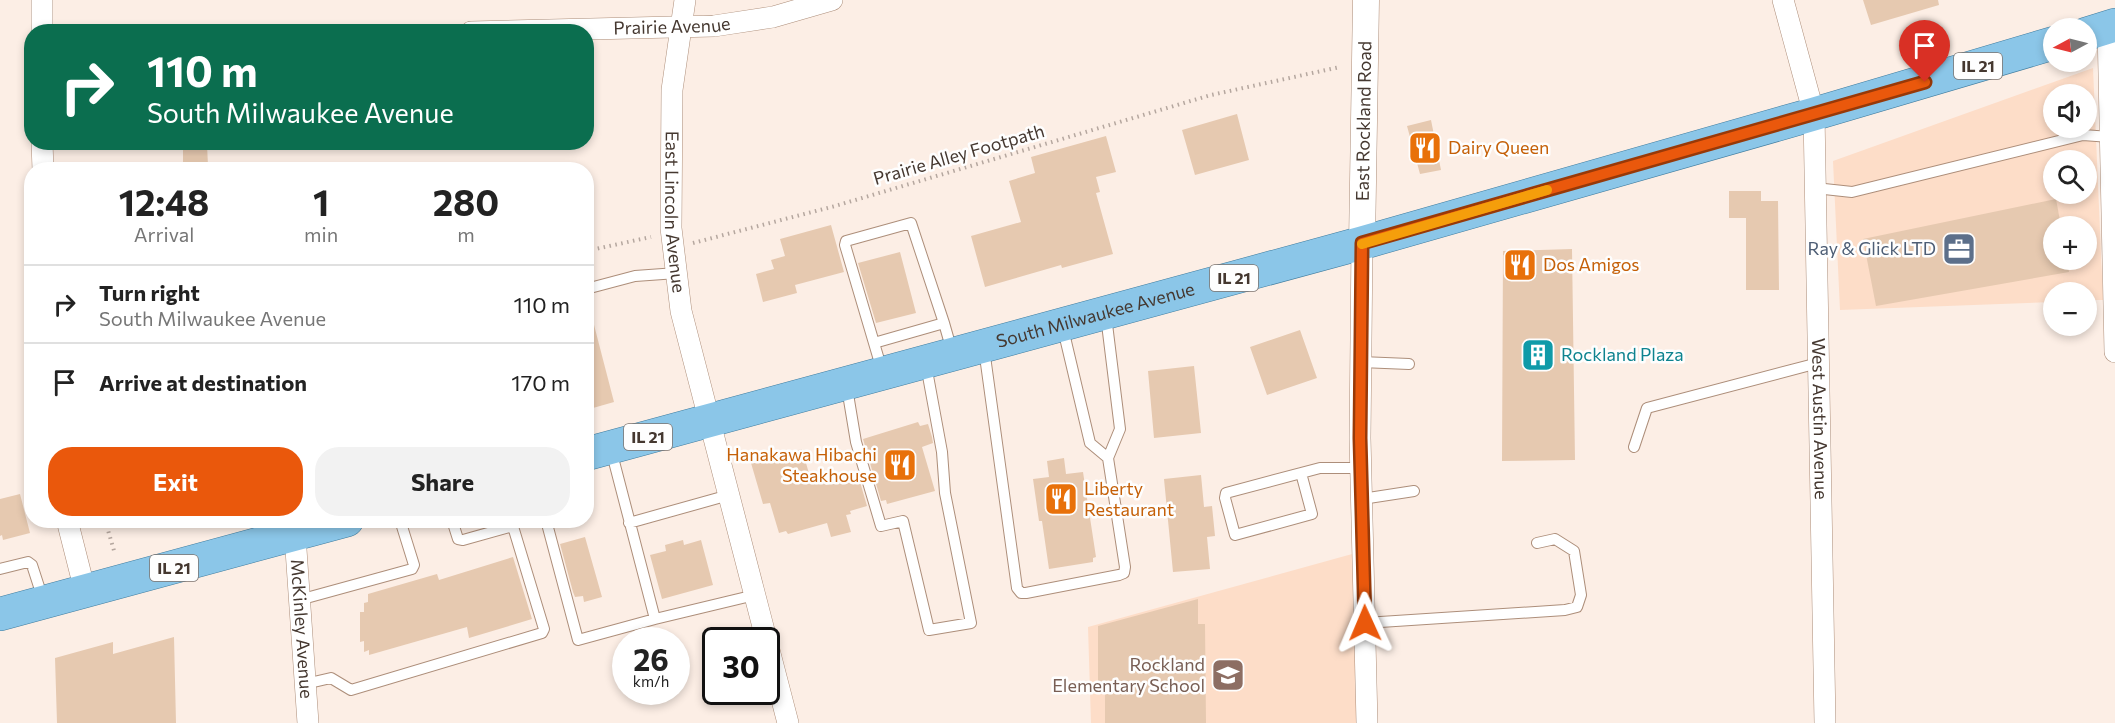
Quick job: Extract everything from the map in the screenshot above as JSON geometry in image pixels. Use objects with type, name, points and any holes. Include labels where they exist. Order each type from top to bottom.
[{"type":"main road","name":"South Milwaukee Avenue","points":[[598,451],[846,383],[879,358],[954,354],[1362,243],[2043,47]]},
{"type":"main road","name":"IL 21","points":[[0,614],[85,591],[293,528]]},
{"type":"street","points":[[42,0],[42,24]]},
{"type":"street","name":"East Lincoln Avenue","points":[[686,0],[672,90],[671,228],[681,312],[788,723]]},
{"type":"street","name":"Prairie Avenue","points":[[594,29],[714,26],[773,17],[832,0]]},
{"type":"street","name":"East Rockland Road","points":[[1362,243],[1366,0]]},
{"type":"street","name":"West Austin Avenue","points":[[1783,0],[1814,114],[1824,723]]},
{"type":"street","points":[[2103,29],[2110,138],[2115,352]]},
{"type":"street","points":[[1362,243],[1360,468],[1367,723]]},
{"type":"street","points":[[69,528],[85,591]]},
{"type":"street","name":"McKinley Avenue","points":[[293,528],[308,723]]},
{"type":"lane","points":[[1815,188],[1852,192],[2083,135],[2110,138]]},
{"type":"lane","points":[[944,323],[879,358],[845,243],[908,223],[913,226],[954,354],[1017,588],[1021,593],[1124,573],[1125,567],[1108,458],[1120,429],[1106,313]]},
{"type":"lane","points":[[594,287],[635,276],[676,273]]},
{"type":"lane","points":[[1062,325],[1090,443],[1108,458]]},
{"type":"lane","points":[[846,383],[856,442],[881,526],[903,521],[929,630],[971,623],[945,493],[942,452],[954,354]]},
{"type":"lane","points":[[1361,362],[1409,364]]},
{"type":"lane","points":[[1634,447],[1647,408],[1818,363]]},
{"type":"lane","points":[[598,451],[629,524],[655,619]]},
{"type":"lane","points":[[1301,473],[1312,514],[1235,535],[1225,498],[1227,493],[1301,473],[1320,468],[1360,468]]},
{"type":"lane","points":[[1362,499],[1414,491]]},
{"type":"lane","points":[[629,524],[729,495]]},
{"type":"lane","points":[[299,600],[412,569],[414,565],[402,528]]},
{"type":"lane","points":[[455,528],[458,539],[463,540],[498,528]]},
{"type":"lane","points":[[305,684],[331,678],[351,690],[542,633],[544,629],[514,528]]},
{"type":"lane","points":[[548,528],[578,640],[655,619],[755,596]]},
{"type":"lane","points":[[1365,623],[1565,610],[1577,607],[1581,595],[1574,551],[1555,538],[1537,543]]},
{"type":"lane","points":[[0,569],[28,562],[32,565],[44,603]]},
{"type":"path","name":"Prairie Alley Footpath","points":[[674,248],[836,206],[1211,95],[1341,67]]},
{"type":"path","points":[[594,249],[656,236],[674,248]]},
{"type":"path","points":[[107,528],[116,556]]},
{"type":"shaded area","points":[[2082,72],[2093,72],[2094,84],[2048,84]]},
{"type":"shaded area","points":[[2043,86],[2043,138],[2096,138],[2097,150],[2043,150],[2043,204],[2097,204],[2097,161],[2103,300],[2097,300],[2097,282],[2043,282],[2043,302],[1840,310],[1833,161]]},
{"type":"shaded area","name":"Rockland Elementary School","points":[[1363,551],[1367,723],[1091,723],[1088,627]]},
{"type":"building","points":[[1863,0],[1938,0],[1939,5],[1871,25]]},
{"type":"building","points":[[1237,114],[1249,160],[1195,175],[1182,130]]},
{"type":"building","name":"Dairy Queen","points":[[1431,120],[1441,170],[1420,174],[1407,126]]},
{"type":"building","points":[[1106,136],[1116,172],[1096,177],[1100,192],[1096,193],[1113,254],[1062,268],[1061,265],[985,287],[971,236],[1021,222],[1009,181],[1035,173],[1031,157]]},
{"type":"building","points":[[183,150],[207,150],[208,162],[183,162]]},
{"type":"building","points":[[1729,191],[1761,191],[1761,201],[1778,201],[1779,290],[1746,290],[1746,218],[1729,218]]},
{"type":"building","name":"Ray & Glick LTD","points":[[2043,202],[2043,204],[2057,204],[2059,216],[2043,216],[2043,270],[2069,270],[2069,272],[1876,306],[1863,239]]},
{"type":"building","points":[[831,225],[844,272],[795,285],[797,293],[763,302],[756,274],[774,269],[771,260],[785,256],[780,239]]},
{"type":"building","name":"Rockland Plaza","points":[[1572,249],[1575,460],[1502,461],[1503,251]]},
{"type":"building","points":[[900,252],[916,313],[876,323],[858,263]]},
{"type":"building","points":[[594,325],[614,402],[594,408]]},
{"type":"building","points":[[1300,330],[1317,378],[1267,395],[1250,347]]},
{"type":"building","points":[[1194,366],[1201,433],[1154,438],[1148,371]]},
{"type":"building","name":"Hanakawa Hibachi Steakhouse","points":[[918,422],[920,426],[928,424],[932,437],[933,443],[922,447],[935,491],[887,504],[886,500],[881,501],[863,439]]},
{"type":"building","points":[[802,449],[812,484],[824,481],[826,485],[858,475],[867,506],[850,511],[851,514],[846,515],[851,532],[831,537],[827,523],[788,534],[786,531],[779,533],[770,503],[763,504],[751,463]]},
{"type":"building","name":"Liberty Restaurant","points":[[1064,458],[1066,474],[1083,472],[1096,557],[1093,558],[1093,562],[1049,569],[1033,479],[1049,477],[1047,461]]},
{"type":"building","points":[[1201,475],[1204,507],[1212,506],[1215,536],[1207,537],[1210,569],[1173,572],[1164,479]]},
{"type":"building","points":[[20,494],[24,510],[24,528],[29,528],[30,533],[3,540],[2,535],[0,536],[0,499]]},
{"type":"building","points":[[585,537],[602,597],[584,602],[583,596],[575,597],[560,544]]},
{"type":"building","points":[[683,540],[684,545],[701,540],[713,585],[662,599],[650,555],[666,551],[665,545]]},
{"type":"building","points":[[513,557],[532,619],[469,638],[467,627],[369,655],[369,650],[364,652],[364,641],[360,642],[360,612],[364,612],[364,603],[368,602],[368,594],[437,574],[439,580]]},
{"type":"building","name":"Rockland Elementary School","points":[[1198,599],[1198,624],[1205,624],[1206,723],[1105,723],[1105,694],[1098,694],[1098,626]]},
{"type":"building","points":[[174,637],[176,723],[57,723],[55,658],[113,642],[113,654]]},
{"type":"slow traffic","points":[[1362,244],[1547,190]]},
{"type":"place","name":"Dairy Queen","points":[[1425,148]]},
{"type":"place","name":"Ray & Glick LTD","points":[[1959,249]]},
{"type":"place","name":"Dos Amigos","points":[[1520,265]]},
{"type":"place","name":"Rockland Plaza","points":[[1538,355]]},
{"type":"place","name":"Hanakawa Hibachi Steakhouse","points":[[900,465]]},
{"type":"place","name":"Liberty Restaurant","points":[[1061,499]]},
{"type":"place","name":"Rockland Elementary School","points":[[1228,675]]},
{"type":"route","points":[[1365,623],[1360,438],[1362,243],[1925,82]]}]
